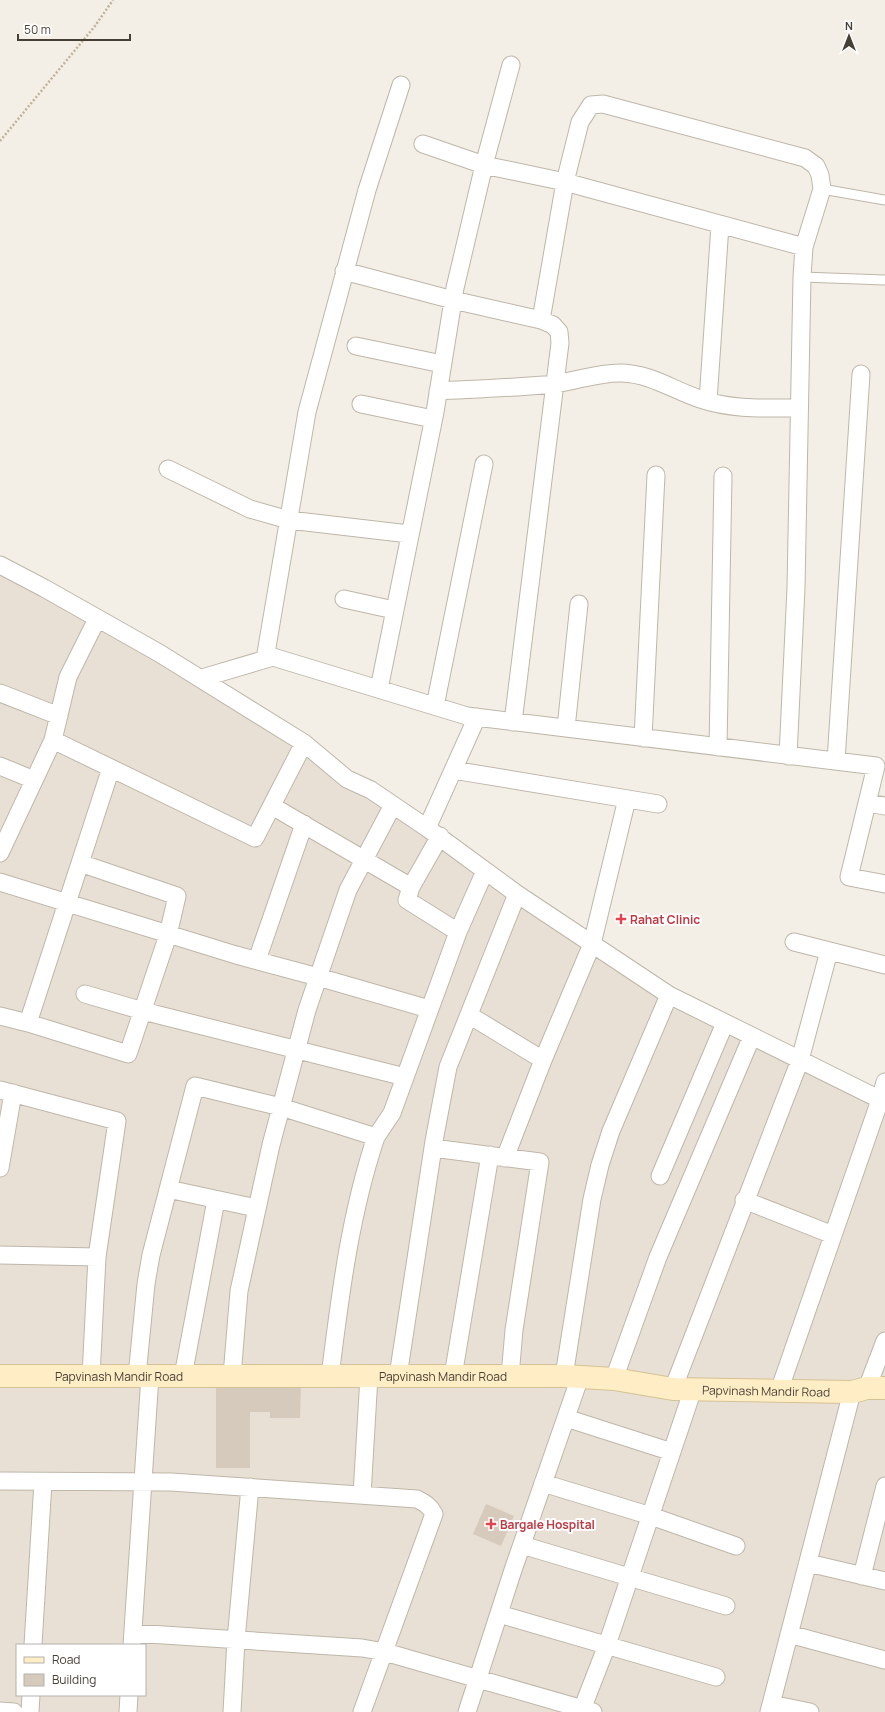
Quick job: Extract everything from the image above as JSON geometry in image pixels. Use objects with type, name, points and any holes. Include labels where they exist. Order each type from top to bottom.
[{"type":"street","points":[[380,689],[394,610],[433,419],[453,300],[484,165],[511,65]]},
{"type":"street","points":[[265,658],[307,412],[367,190],[401,85]]},
{"type":"street","points":[[541,320],[565,182],[580,122],[591,105],[602,104],[805,158],[816,166],[820,175],[822,189],[804,247],[802,277],[796,588],[788,756]]},
{"type":"street","points":[[423,144],[484,165],[565,182],[804,247]]},
{"type":"street","points":[[708,401],[720,224]]},
{"type":"street","points":[[344,271],[453,300],[541,320],[553,325],[559,332],[560,342],[513,722]]},
{"type":"street","points":[[356,346],[442,364]]},
{"type":"street","points":[[438,391],[554,384],[606,373],[623,373],[652,377],[721,405],[755,408],[799,408]]},
{"type":"street","points":[[836,761],[861,374]]},
{"type":"street","points":[[361,404],[433,419]]},
{"type":"street","points":[[435,706],[484,464]]},
{"type":"street","points":[[168,469],[250,509],[289,520],[409,534]]},
{"type":"street","points":[[643,738],[656,475]]},
{"type":"street","points":[[718,747],[723,476]]},
{"type":"street","points":[[0,565],[44,588],[202,678],[304,743],[347,780],[371,790],[394,805],[517,894],[669,995],[883,1101]]},
{"type":"street","points":[[344,599],[394,610]]},
{"type":"street","points":[[566,728],[579,604]]},
{"type":"street","points":[[0,853],[53,740],[68,677],[97,619]]},
{"type":"street","points":[[202,678],[265,658],[273,657],[435,706],[477,717],[880,766],[867,803],[849,877],[885,884]]},
{"type":"street","points":[[0,693],[58,716]]},
{"type":"street","points":[[458,932],[406,900],[433,832],[453,770],[477,717]]},
{"type":"street","points":[[53,740],[256,838],[304,743]]},
{"type":"street","points":[[0,766],[34,780]]},
{"type":"street","points":[[28,1023],[111,768]]},
{"type":"street","points":[[453,770],[658,804]]},
{"type":"street","points":[[453,1376],[498,1156],[543,1060],[592,944],[628,799]]},
{"type":"street","points":[[867,803],[885,806]]},
{"type":"street","points":[[232,1376],[239,1291],[256,1208],[297,1050],[318,977],[348,890],[394,805]]},
{"type":"street","points":[[272,806],[411,887]]},
{"type":"street","points":[[257,960],[304,824]]},
{"type":"street","points":[[0,1016],[28,1023],[128,1054],[168,934],[177,896],[80,863]]},
{"type":"street","points":[[330,1376],[342,1278],[362,1181],[376,1137],[392,1113],[458,932],[485,871]]},
{"type":"street","points":[[0,882],[168,934],[429,1009]]},
{"type":"street","points":[[398,1376],[433,1148],[448,1067],[517,894]]},
{"type":"street","points":[[794,942],[885,965]]},
{"type":"street","points":[[376,1137],[281,1108],[195,1086],[151,1255],[146,1284],[143,1376],[143,1482],[133,1639],[236,1640],[362,1648],[385,1652],[586,1711],[672,1452],[683,1389],[744,1200],[800,1060],[829,951]]},
{"type":"street","points":[[85,994],[143,1011],[405,1077]]},
{"type":"street","points":[[467,1712],[566,1418],[592,1199],[600,1166],[611,1131],[669,995]]},
{"type":"street","points":[[469,1015],[543,1060]]},
{"type":"street","points":[[660,1176],[725,1023]]},
{"type":"street","points":[[614,1379],[658,1257],[752,1036]]},
{"type":"street","points":[[780,1391],[833,1235],[883,1101],[885,1082]]},
{"type":"street","points":[[0,1168],[6,1092],[117,1121],[98,1257],[91,1376]]},
{"type":"street","points":[[433,1148],[540,1162],[514,1330],[510,1376]]},
{"type":"street","points":[[168,1189],[256,1208]]},
{"type":"street","points":[[184,1376],[216,1200]]},
{"type":"street","points":[[744,1200],[833,1235]]},
{"type":"street","points":[[0,1256],[98,1257]]},
{"type":"street","points":[[810,1712],[770,1708],[808,1563],[885,1341]]},
{"type":"street","name":"Papvinash Mandir Road","points":[[0,1376],[510,1376],[614,1379],[683,1389],[780,1391],[868,1389]]},
{"type":"street","points":[[362,1496],[368,1376]]},
{"type":"street","points":[[566,1418],[672,1452]]},
{"type":"street","points":[[0,1481],[171,1482],[417,1499],[430,1506],[434,1514],[362,1712]]},
{"type":"street","points":[[34,1644],[43,1482]]},
{"type":"street","points":[[543,1483],[651,1516],[736,1546]]},
{"type":"street","points":[[862,1576],[885,1486]]},
{"type":"street","points":[[232,1712],[236,1640],[250,1488]]},
{"type":"street","points":[[522,1545],[726,1606]]},
{"type":"street","points":[[808,1563],[885,1581]]},
{"type":"street","points":[[499,1614],[716,1677]]},
{"type":"street","points":[[790,1634],[885,1660]]},
{"type":"street","points":[[30,1712],[31,1696]]},
{"type":"street","points":[[128,1712],[129,1696]]},
{"type":"street","points":[[0,1711],[14,1712]]},
{"type":"lane","points":[[822,189],[885,200]]},
{"type":"lane","points":[[802,277],[885,280]]},
{"type":"path","points":[[0,141],[95,26],[113,0]]},
{"type":"shaded area","points":[[0,562],[95,615],[667,989],[885,1101],[885,1712],[0,1712]]},
{"type":"building","points":[[216,1384],[301,1384],[300,1418],[270,1418],[270,1412],[250,1412],[250,1468],[216,1468]]},
{"type":"building","points":[[486,1504],[514,1516],[501,1546],[473,1534]]},
{"type":"place","name":"Rahat Clinic","points":[[621,919]]},
{"type":"place","name":"Bargale Hospital","points":[[491,1524]]}]
